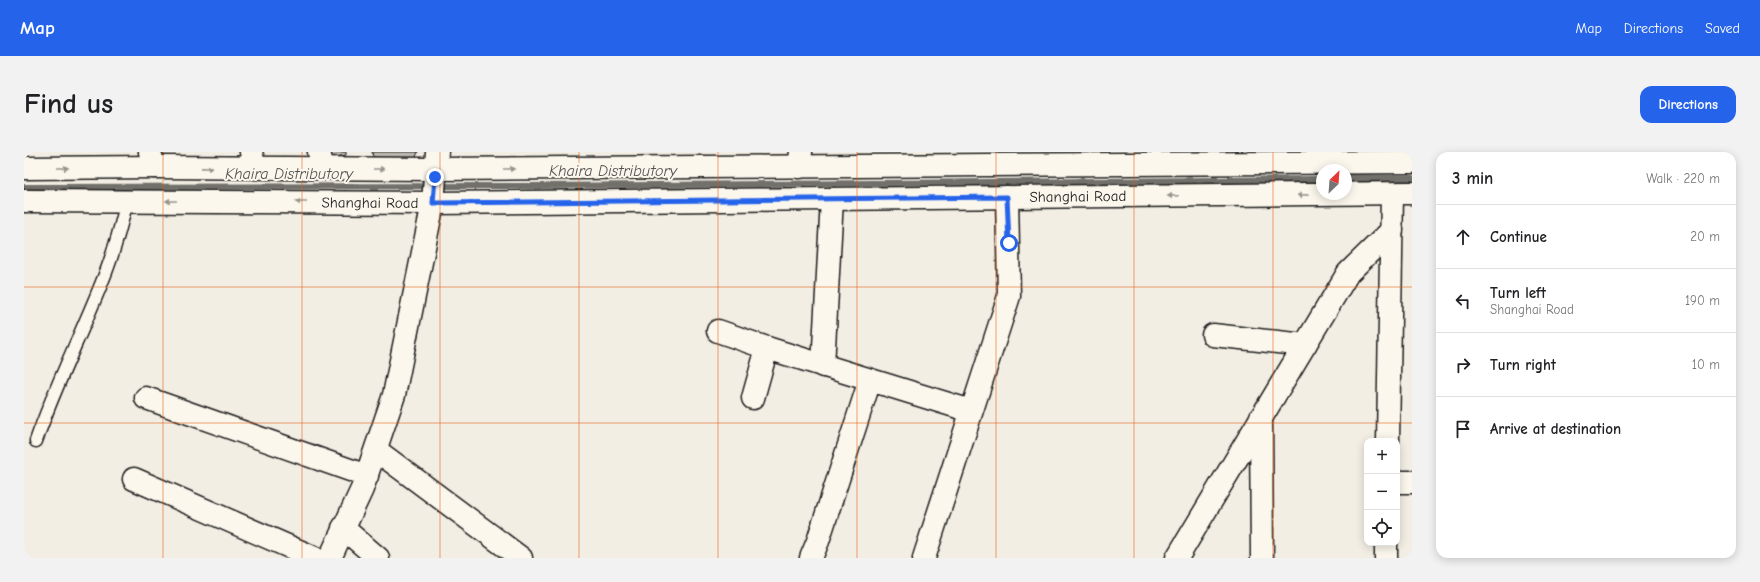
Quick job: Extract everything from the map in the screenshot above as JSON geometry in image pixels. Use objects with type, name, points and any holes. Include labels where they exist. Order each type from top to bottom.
[{"type":"street","name":"Shanghai Road","points":[[24,201],[127,201],[435,179],[800,159],[1326,157],[1412,162]]},
{"type":"street","name":"Shanghai Road","points":[[24,168],[152,160],[321,160],[435,179],[832,199],[1402,194]]},
{"type":"street","points":[[330,558],[367,476],[394,395],[435,179]]},
{"type":"street","points":[[1388,438],[1392,230],[1402,194]]},
{"type":"street","points":[[924,558],[1009,296],[1007,197]]},
{"type":"street","points":[[823,366],[832,199]]},
{"type":"street","points":[[1176,558],[1348,273],[1392,230]]},
{"type":"street","points":[[718,331],[823,366],[971,411]]},
{"type":"street","points":[[1213,335],[1305,345]]},
{"type":"street","points":[[753,398],[767,348]]},
{"type":"street","points":[[810,558],[818,541],[870,380]]},
{"type":"street","points":[[146,398],[367,476]]},
{"type":"street","points":[[1261,417],[1262,558]]},
{"type":"street","points":[[376,450],[521,558]]},
{"type":"street","points":[[134,479],[315,558]]},
{"type":"street","points":[[1400,482],[1412,482]]},
{"type":"street","points":[[343,528],[378,558]]},
{"type":"street","points":[[1386,546],[1386,558]]},
{"type":"lane","points":[[36,441],[46,412],[106,271],[127,201]]},
{"type":"building","points":[[324,152],[346,152],[346,155],[325,159]]},
{"type":"building","points":[[372,152],[418,152],[415,159],[373,157]]},
{"type":"waterway","name":"Khaira Distributory","points":[[1352,178],[1412,178]]},
{"type":"waterway","name":"Khaira Distributory","points":[[24,187],[537,186],[1316,179]]},
{"type":"route","points":[[435,177],[433,203],[1007,197],[1009,243]]}]
